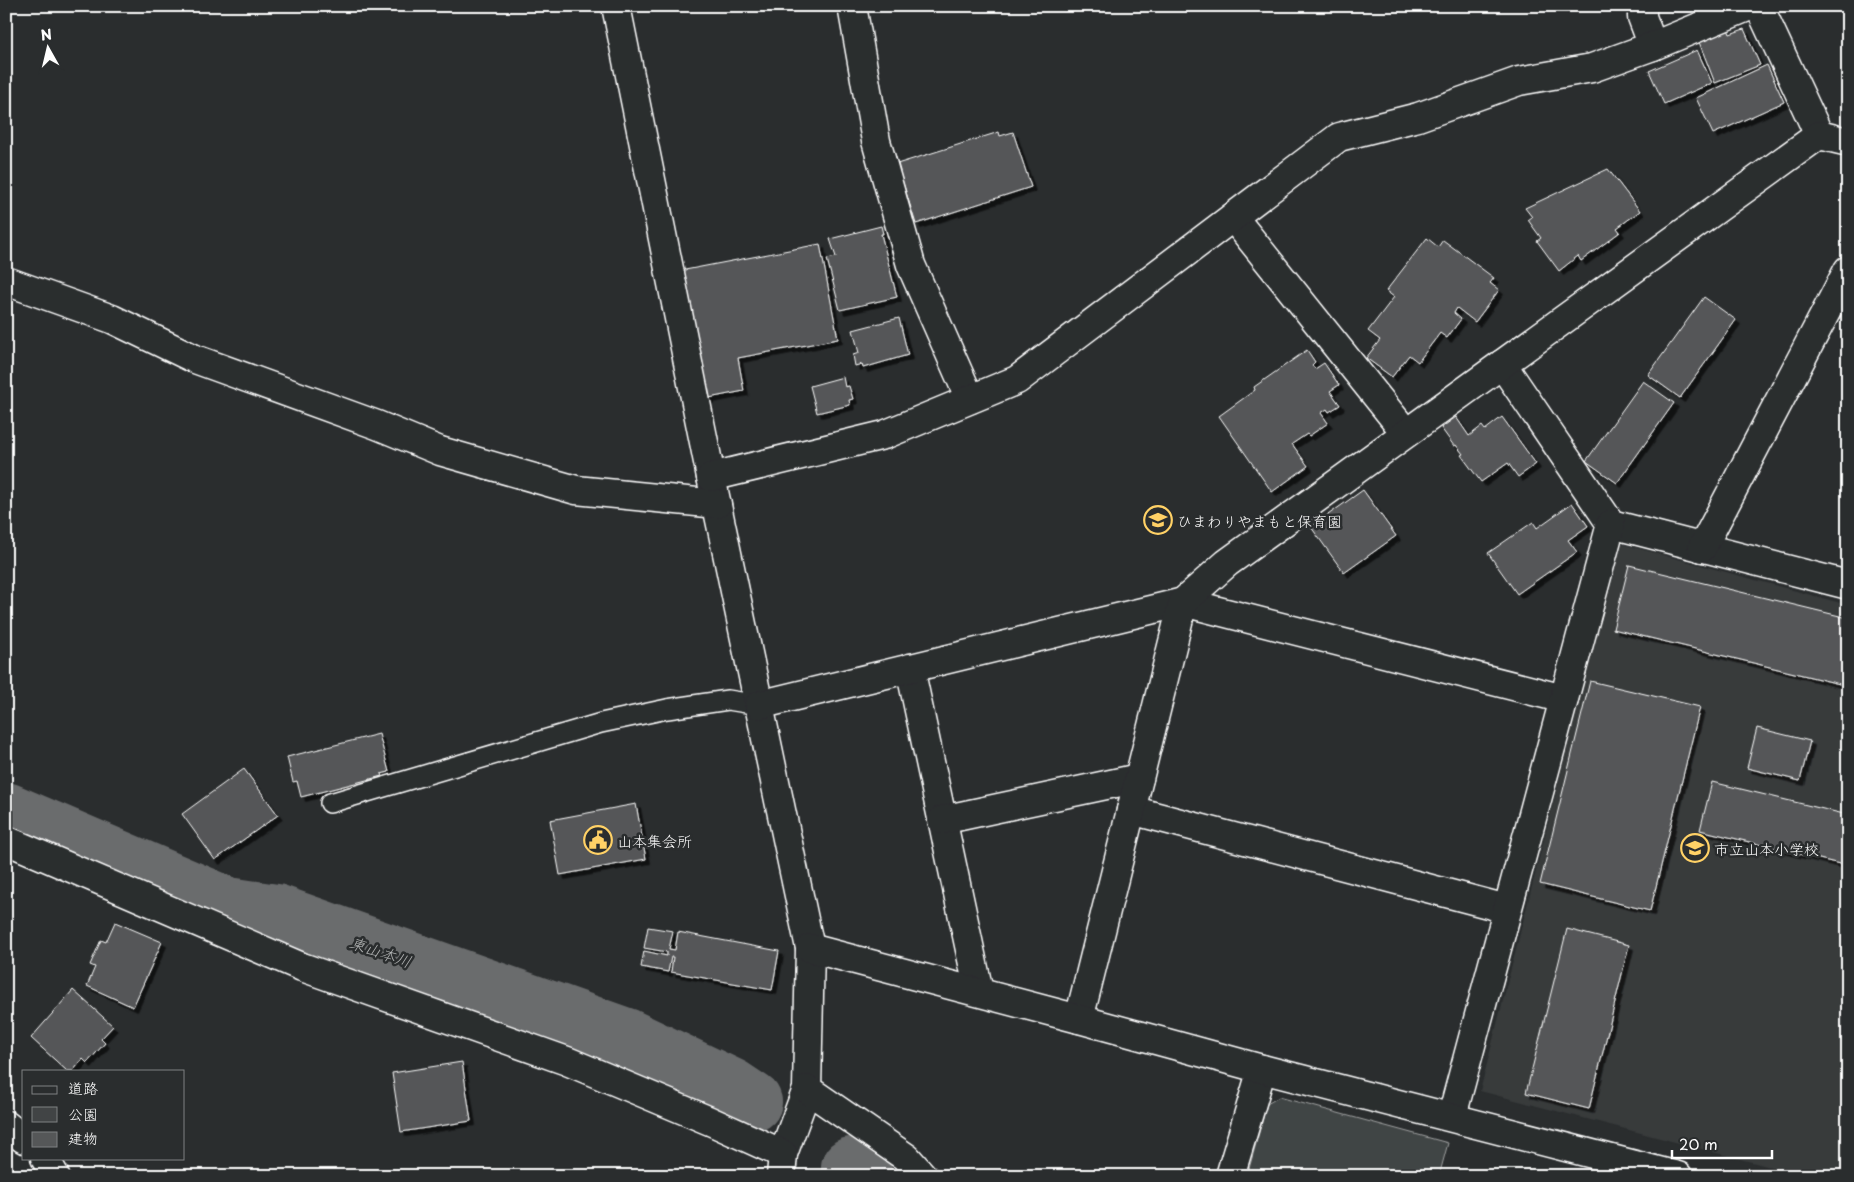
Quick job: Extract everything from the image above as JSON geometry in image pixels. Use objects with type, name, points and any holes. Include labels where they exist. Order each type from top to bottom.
[{"type":"street","points":[[616,6],[711,477],[810,948],[807,1089],[782,1165]]},
{"type":"street","points":[[852,6],[876,140],[911,265],[970,399]]},
{"type":"street","points":[[1642,6],[1642,17],[1653,46]]},
{"type":"street","points":[[711,477],[884,435],[1017,380],[1339,137],[1418,117],[1518,81],[1592,68],[1653,46],[1750,6]]},
{"type":"street","points":[[1759,6],[1819,135]]},
{"type":"street","points":[[1079,1018],[1183,602],[1226,563],[1819,135],[1848,142]]},
{"type":"street","points":[[1233,217],[1406,433]]},
{"type":"street","points":[[1702,548],[1848,270]]},
{"type":"street","points":[[6,281],[112,319],[195,359],[377,425],[440,451],[576,490],[717,504]]},
{"type":"street","points":[[1502,364],[1611,524],[1848,585]]},
{"type":"street","points":[[1452,1116],[1611,524]]},
{"type":"street","points":[[759,705],[1183,602],[1564,698]]},
{"type":"street","points":[[910,668],[980,992]]},
{"type":"street","points":[[942,820],[1139,778]]},
{"type":"street","points":[[1131,810],[1507,909]]},
{"type":"street","points":[[6,840],[302,967],[567,1061],[710,1121],[801,1176]]},
{"type":"street","points":[[810,948],[1079,1018],[1262,1069],[1452,1116],[1678,1176]]},
{"type":"street","points":[[1230,1176],[1262,1069]]},
{"type":"street","points":[[807,1089],[907,1158],[923,1176]]},
{"type":"street","points":[[6,1125],[22,1137]]},
{"type":"street","points":[[46,1160],[55,1176]]},
{"type":"lane","points":[[330,803],[601,723],[667,709],[728,700],[759,705]]},
{"type":"shaded area","name":"市立山本小学校","points":[[1619,543],[1848,605],[1848,1176],[1805,1176],[1480,1091]]},
{"type":"green space","points":[[1279,1097],[1448,1143],[1439,1176],[1247,1176],[1267,1104]]},
{"type":"building","points":[[1728,29],[1730,34],[1744,29],[1760,65],[1715,83],[1699,42]]},
{"type":"building","points":[[1697,50],[1712,83],[1664,104],[1649,71]]},
{"type":"building","points":[[1767,65],[1784,102],[1713,134],[1696,98]]},
{"type":"building","points":[[999,132],[1000,136],[1013,132],[1031,187],[916,224],[897,164]]},
{"type":"building","points":[[1608,169],[1640,211],[1617,228],[1620,232],[1581,261],[1578,256],[1559,271],[1537,241],[1541,238],[1528,220],[1532,217],[1525,208]]},
{"type":"building","points":[[881,226],[883,234],[881,234],[897,297],[840,310],[827,259],[836,257],[830,239]]},
{"type":"building","points":[[1427,238],[1438,247],[1443,240],[1494,278],[1490,283],[1499,290],[1475,322],[1457,308],[1454,313],[1461,319],[1447,338],[1440,333],[1418,362],[1409,355],[1392,377],[1366,358],[1380,340],[1368,331],[1394,297],[1386,291]]},
{"type":"building","points":[[820,244],[838,339],[738,358],[744,391],[704,399],[680,271]]},
{"type":"building","points":[[1704,297],[1736,320],[1680,398],[1648,375]]},
{"type":"building","points":[[899,318],[908,355],[863,368],[862,364],[855,366],[853,355],[859,353],[853,330]]},
{"type":"building","points":[[1307,350],[1315,362],[1312,365],[1315,369],[1324,363],[1339,385],[1330,391],[1340,405],[1329,412],[1327,409],[1321,413],[1328,423],[1309,436],[1307,434],[1292,444],[1308,466],[1272,492],[1219,416],[1255,390],[1254,387]]},
{"type":"building","points":[[843,377],[845,387],[849,386],[853,399],[849,400],[850,405],[817,413],[810,386]]},
{"type":"building","points":[[1643,381],[1674,403],[1617,483],[1586,461]]},
{"type":"building","points":[[1456,417],[1469,436],[1482,426],[1485,430],[1502,417],[1536,464],[1518,477],[1508,463],[1481,482],[1461,455],[1463,454],[1456,445],[1454,446],[1441,428]]},
{"type":"building","points":[[1363,490],[1396,536],[1344,573],[1311,527]]},
{"type":"building","points":[[1572,503],[1588,526],[1568,540],[1577,552],[1517,594],[1488,553],[1533,522],[1537,528]]},
{"type":"building","points":[[1629,565],[1848,618],[1848,686],[1613,629]]},
{"type":"building","points":[[1590,681],[1700,707],[1650,911],[1540,884]]},
{"type":"building","points":[[1757,728],[1810,741],[1800,781],[1747,768]]},
{"type":"building","points":[[379,734],[389,772],[381,774],[382,776],[301,797],[297,781],[293,782],[287,757]]},
{"type":"building","points":[[244,769],[278,815],[215,860],[182,814]]},
{"type":"building","points":[[1712,782],[1848,815],[1848,866],[1700,830]]},
{"type":"building","name":"山本集会所","points":[[636,804],[646,859],[560,875],[550,820]]},
{"type":"building","points":[[115,922],[162,942],[133,1007],[87,986],[95,967],[90,965],[101,940],[106,942]]},
{"type":"building","points":[[648,927],[673,931],[669,949],[675,950],[678,932],[779,951],[772,990],[671,972],[673,957],[671,957],[668,972],[641,967],[644,951],[667,956],[667,952],[644,948]]},
{"type":"building","points":[[1567,929],[1629,945],[1589,1109],[1526,1093]]},
{"type":"building","points":[[73,990],[113,1026],[101,1039],[105,1043],[87,1063],[83,1059],[74,1070],[66,1070],[31,1038]]},
{"type":"building","points":[[462,1062],[471,1121],[401,1132],[392,1073]]},
{"type":"waterway","name":"東山本川","points":[[6,812],[228,907],[276,914],[626,1038],[731,1088],[752,1102]]},
{"type":"waterway","name":"東山本川","points":[[851,1167],[863,1176]]},
{"type":"place","name":"ひまわりやまもと保育園","points":[[1158,520]]},
{"type":"place","name":"山本集会所","points":[[598,840]]},
{"type":"place","name":"市立山本小学校","points":[[1695,848]]}]
